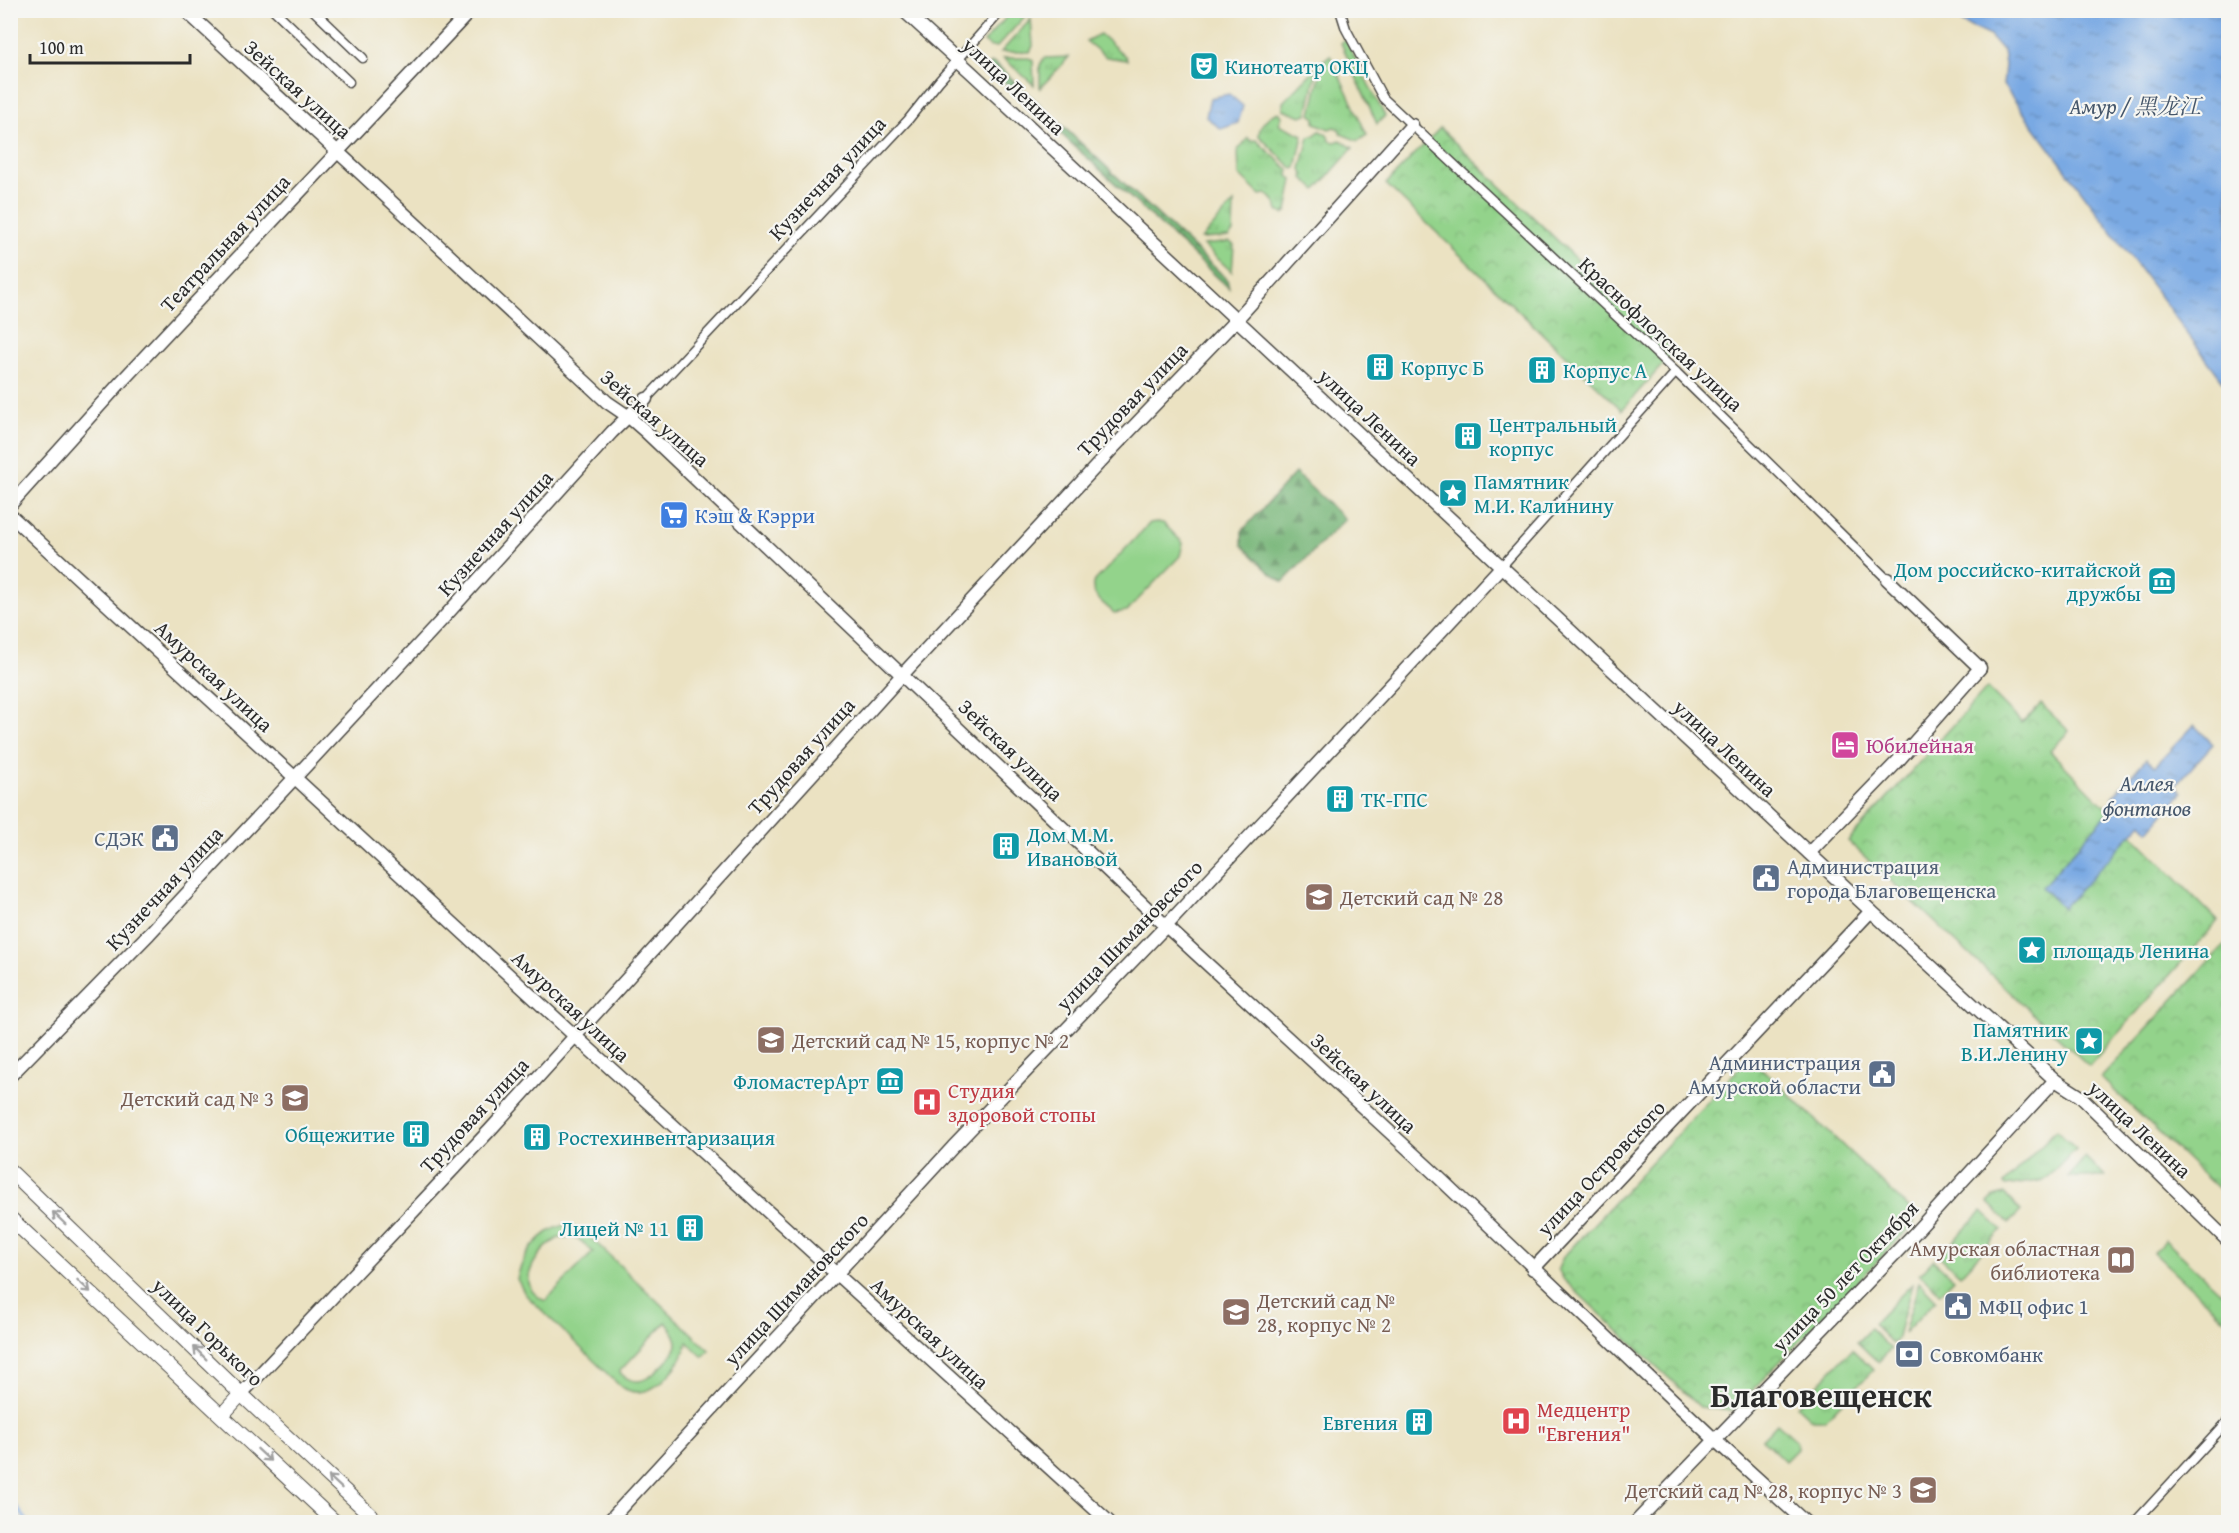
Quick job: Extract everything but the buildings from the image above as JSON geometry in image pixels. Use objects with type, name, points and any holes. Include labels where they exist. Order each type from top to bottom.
[{"type":"main road","name":"улица Горького","points":[[10,1171],[241,1394],[378,1522]]},
{"type":"main road","points":[[10,1218],[335,1522]]},
{"type":"main road","name":"Трудовая улица","points":[[222,1415],[241,1394]]},
{"type":"street","name":"Зейская улица","points":[[185,10],[607,402],[629,417],[903,674],[1166,926],[1432,1171],[1715,1440],[1806,1522]]},
{"type":"street","points":[[274,10],[349,82]]},
{"type":"street","points":[[313,10],[363,58]]},
{"type":"street","name":"Театральная улица","points":[[10,506],[121,382],[471,10]]},
{"type":"street","name":"улица Ленина","points":[[903,10],[1871,911],[2055,1080],[2080,1096],[2229,1241]]},
{"type":"street","name":"Кузнечная улица","points":[[10,1076],[149,934],[498,560],[612,432],[629,417],[908,120],[1002,10]]},
{"type":"street","name":"Краснофлотская улица","points":[[1340,10],[1346,29],[1383,98],[1676,372],[1980,668],[1897,762],[1809,853]]},
{"type":"street","name":"Трудовая улица","points":[[241,1394],[490,1130],[903,674],[1114,447],[1237,319],[1412,125]]},
{"type":"street","name":"улица Шимановского","points":[[608,1522],[953,1147],[1166,926],[1501,567],[1676,372]]},
{"type":"street","name":"Амурская улица","points":[[10,514],[575,1036],[1109,1522]]},
{"type":"street","name":"улица Островского","points":[[1533,1269],[1871,911]]},
{"type":"street","name":"улица 50 лет Октября","points":[[1636,1522],[1912,1236],[2055,1080]]},
{"type":"street","points":[[2135,1522],[2229,1421]]},
{"type":"green space","points":[[1012,11],[1029,12],[997,47],[991,47],[984,42]]},
{"type":"green space","points":[[1031,19],[1033,46],[1030,52],[1001,52]]},
{"type":"green space","points":[[1100,34],[1127,60],[1106,57],[1086,41]]},
{"type":"green space","points":[[1345,39],[1385,116],[1377,124],[1341,43]]},
{"type":"green space","points":[[1330,55],[1367,135],[1358,141],[1341,134],[1339,129],[1334,127],[1329,129],[1315,123],[1315,118],[1311,114],[1323,61]]},
{"type":"green space","points":[[1069,57],[1040,88],[1040,65],[1044,58]]},
{"type":"green space","points":[[1003,58],[1029,58],[1033,61],[1034,85]]},
{"type":"green space","points":[[991,63],[996,64],[1227,279],[1229,288],[988,67]]},
{"type":"green space","points":[[1318,66],[1307,114],[1301,116],[1283,109],[1283,102]]},
{"type":"green space","points":[[1279,112],[1282,116],[1279,124],[1303,135],[1296,168],[1293,169],[1259,136],[1265,121],[1271,115]]},
{"type":"green space","points":[[1440,128],[1674,352],[1622,410],[1386,184]]},
{"type":"green space","points":[[1320,131],[1327,135],[1330,141],[1340,140],[1353,148],[1316,190],[1303,178],[1301,169],[1309,137]]},
{"type":"green space","points":[[1248,138],[1251,141],[1256,140],[1289,170],[1288,176],[1293,180],[1287,211],[1283,214],[1278,211],[1271,197],[1266,194],[1260,195],[1239,175],[1238,150]]},
{"type":"green space","points":[[1234,203],[1233,232],[1229,237],[1201,239]]},
{"type":"green space","points":[[1230,242],[1234,245],[1232,272],[1203,245]]},
{"type":"green space","points":[[1295,473],[1345,519],[1283,582],[1269,572],[1242,545],[1242,531]]},
{"type":"green space","points":[[1150,523],[1163,523],[1183,543],[1180,556],[1127,611],[1114,613],[1096,596],[1093,583]]},
{"type":"green space","points":[[1987,688],[2022,723],[2041,704],[2069,731],[2050,751],[2218,921],[2089,1066],[1848,841]]},
{"type":"green space","points":[[2228,941],[2228,1198],[2101,1078]]},
{"type":"green space","points":[[1749,1063],[1762,1069],[1914,1213],[1914,1224],[1732,1411],[1700,1407],[1564,1280],[1558,1269],[1563,1257],[1738,1069]]},
{"type":"green space","points":[[2056,1130],[2076,1149],[2045,1180],[2006,1186],[2004,1184]]},
{"type":"green space","points":[[2085,1157],[2105,1177],[2068,1177]]},
{"type":"green space","points":[[2004,1194],[2021,1211],[2009,1223],[1988,1203],[1994,1197]]},
{"type":"green space","points":[[1982,1211],[2002,1230],[1960,1275],[1939,1256]]},
{"type":"green space","points":[[565,1225],[577,1228],[590,1237],[709,1350],[703,1357],[687,1342],[681,1359],[661,1382],[644,1391],[633,1392],[621,1387],[525,1294],[517,1279],[523,1261],[534,1245],[540,1238]],"holes":[[[572,1237],[581,1241],[593,1252],[545,1301],[533,1292],[530,1285],[529,1277],[534,1262],[551,1243],[559,1238]],[[666,1322],[675,1335],[677,1346],[665,1363],[649,1377],[638,1381],[619,1372]]]},
{"type":"green space","points":[[2165,1240],[2228,1299],[2228,1322],[2154,1253]]},
{"type":"green space","points":[[1933,1260],[1954,1279],[1940,1293],[1920,1274]]},
{"type":"green space","points":[[1919,1282],[1936,1300],[1904,1333]]},
{"type":"green space","points":[[1912,1284],[1897,1340],[1893,1344],[1873,1324]]},
{"type":"green space","points":[[1870,1329],[1891,1349],[1878,1362],[1857,1342]]},
{"type":"green space","points":[[1852,1349],[1873,1370],[1825,1420],[1812,1420],[1797,1406]]},
{"type":"green space","points":[[1777,1423],[1796,1440],[1797,1449],[1785,1461],[1762,1439]]},
{"type":"water","name":"Амур / 黑龙江","points":[[1954,11],[2228,11],[2228,388],[2003,85],[2005,65],[2003,51],[1990,36],[1962,23]]},
{"type":"water","points":[[1229,94],[1243,106],[1238,123],[1221,129],[1206,117],[1210,98]]},
{"type":"water","name":"Аллея фонтанов","points":[[2194,725],[2213,744],[2175,786],[2182,793],[2149,831],[2142,823],[2063,908],[2042,887],[2116,804],[2112,797],[2146,759],[2155,766]]},
{"type":"waterway","points":[[10,1498],[28,1522]]},
{"type":"place","name":"Кинотеатр ОКЦ","points":[[1204,66]]},
{"type":"place","name":"Корпус Б","points":[[1380,367]]},
{"type":"place","name":"Корпус А","points":[[1542,370]]},
{"type":"place","name":"Центральный корпус","points":[[1468,436]]},
{"type":"place","name":"Памятник М.И. Калинину","points":[[1453,493]]},
{"type":"place","name":"Кэш & Кэрри","points":[[674,515]]},
{"type":"place","name":"Дом российско-китайской дружбы","points":[[2162,581]]},
{"type":"place","name":"Юбилейная","points":[[1845,745]]},
{"type":"place","name":"ТК-ГПС","points":[[1340,799]]},
{"type":"place","name":"СДЭК","points":[[165,838]]},
{"type":"place","name":"Дом М.М. Ивановой","points":[[1006,846]]},
{"type":"place","name":"Администрация города Благовещенска","points":[[1766,878]]},
{"type":"place","name":"Детский сад № 28","points":[[1319,897]]},
{"type":"place","name":"площадь Ленина","points":[[2032,950]]},
{"type":"place","name":"Детский сад № 15, корпус № 2","points":[[771,1040]]},
{"type":"place","name":"Памятник В.И.Ленину","points":[[2089,1041]]},
{"type":"place","name":"Администрация Амурской области","points":[[1882,1074]]},
{"type":"place","name":"ФломастерАрт","points":[[890,1081]]},
{"type":"place","name":"Детский сад № 3","points":[[295,1098]]},
{"type":"place","name":"Студия здоровой стопы","points":[[927,1102]]},
{"type":"place","name":"Общежитие","points":[[416,1134]]},
{"type":"place","name":"Ростехинвентаризация","points":[[537,1137]]},
{"type":"place","name":"Лицей № 11","points":[[690,1228]]},
{"type":"place","name":"Амурская областная библиотека","points":[[2121,1260]]},
{"type":"place","name":"МФЦ офис 1","points":[[1958,1306]]},
{"type":"place","name":"Детский сад № 28, корпус № 2","points":[[1236,1312]]},
{"type":"place","name":"Совкомбанк","points":[[1909,1354]]},
{"type":"place","name":"Медцентр \"Евгения\"","points":[[1516,1421]]},
{"type":"place","name":"Евгения","points":[[1419,1422]]},
{"type":"place","name":"Детский сад № 28, корпус № 3","points":[[1923,1490]]},
{"type":"district","name":"Благовещенск","points":[[1821,1395]]}]
